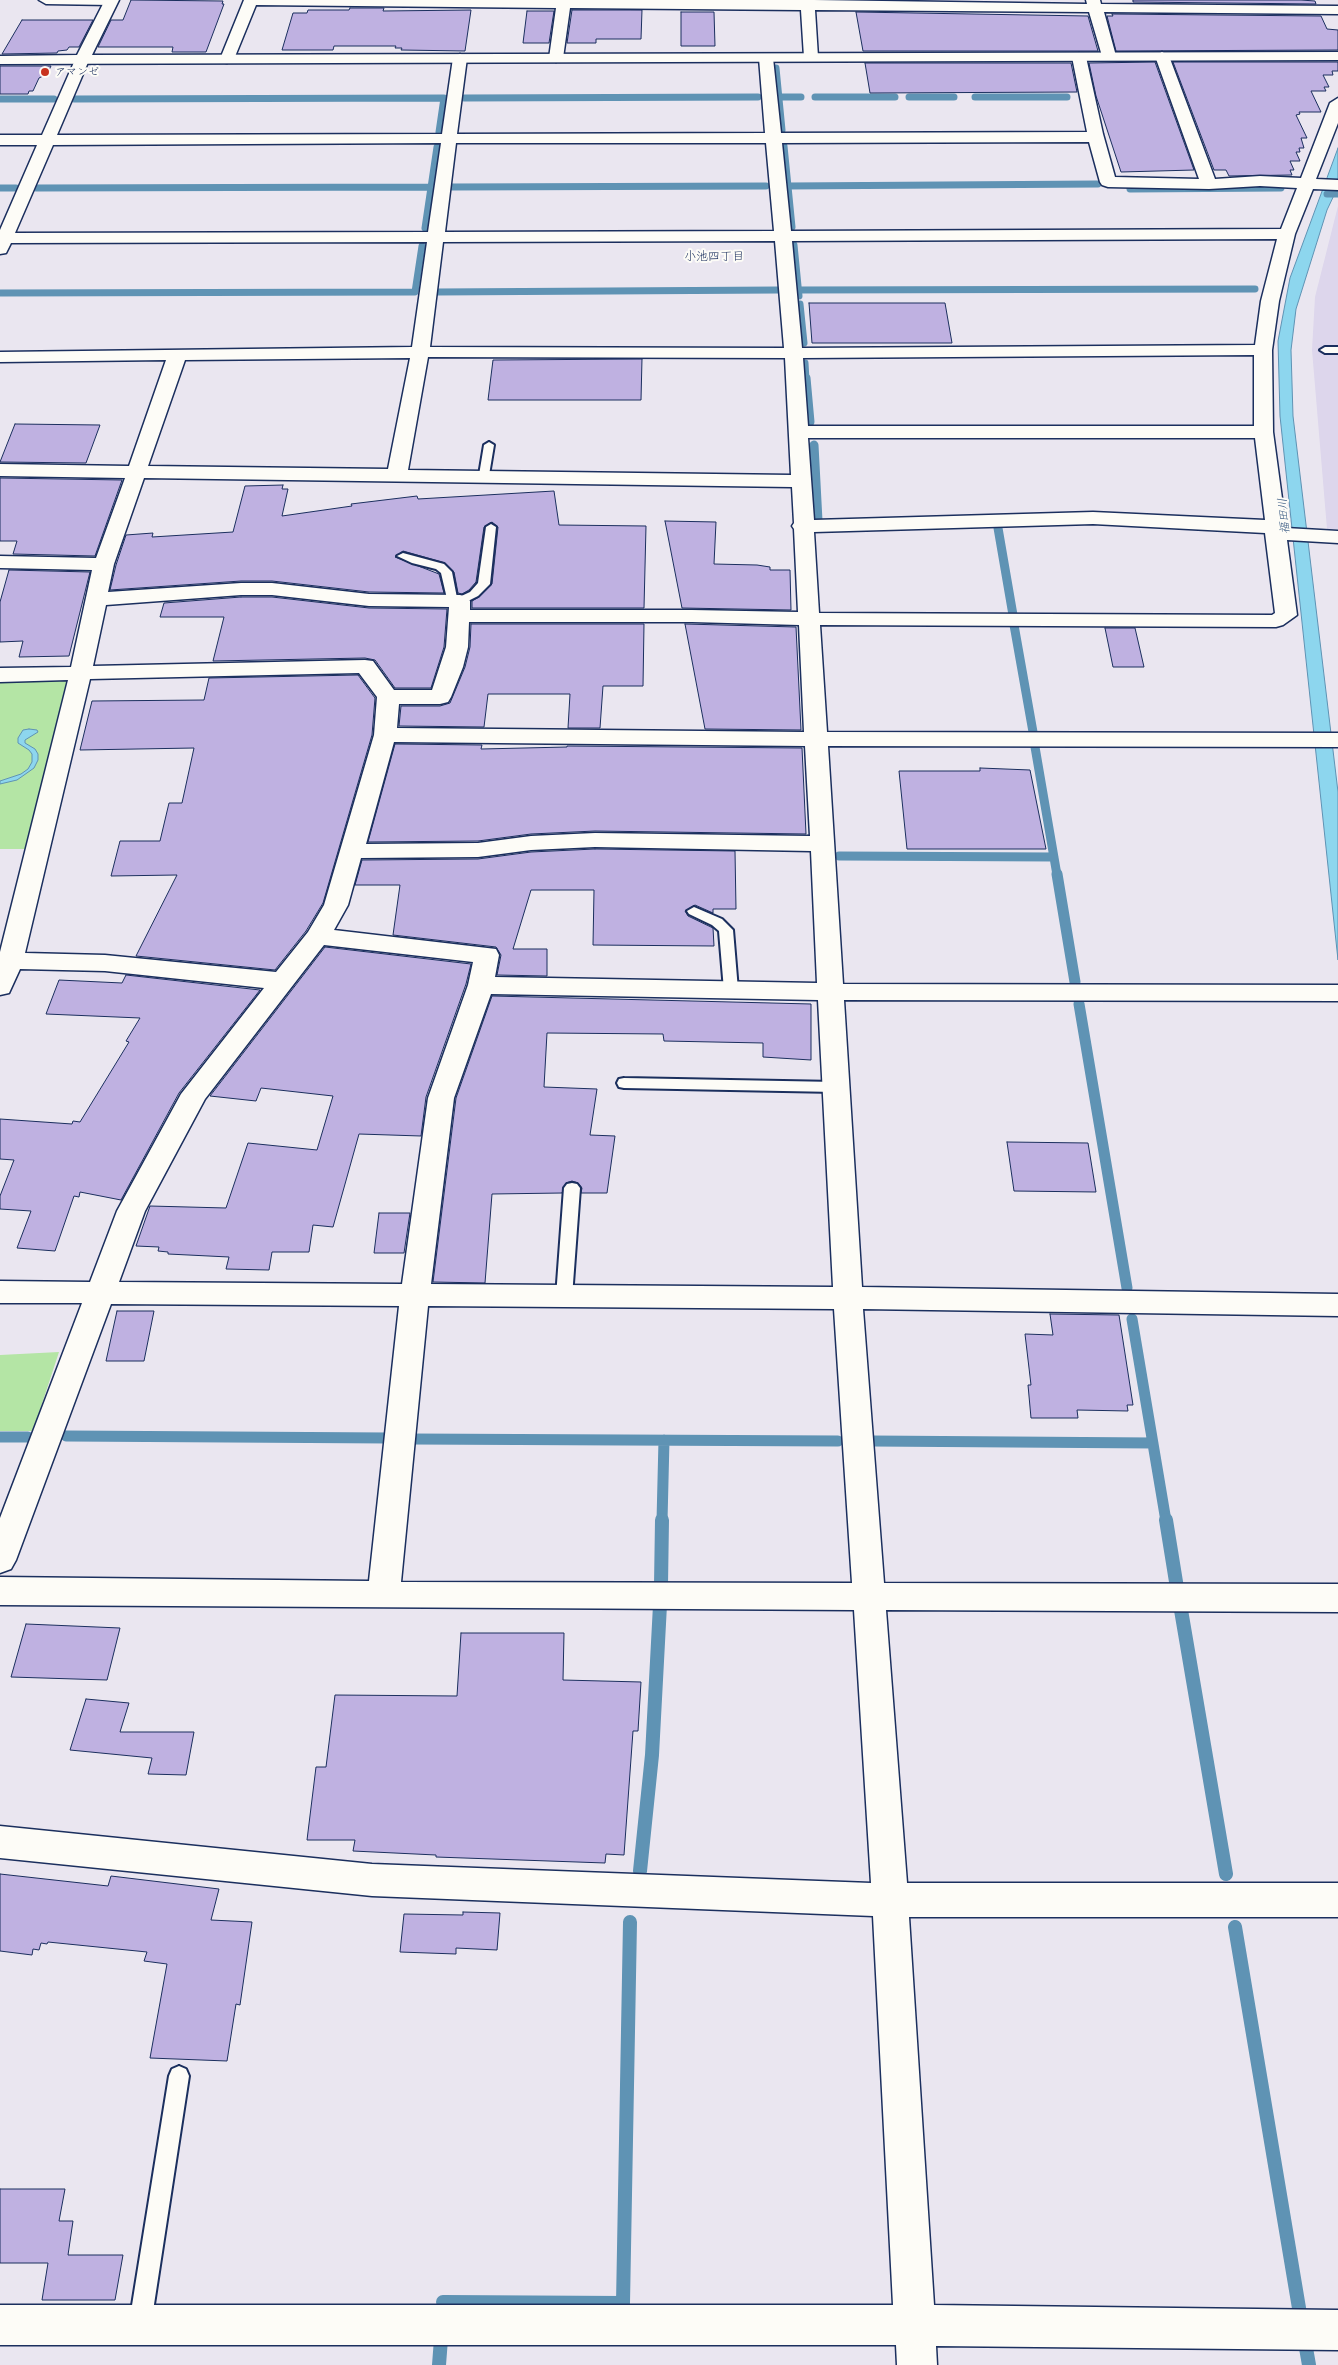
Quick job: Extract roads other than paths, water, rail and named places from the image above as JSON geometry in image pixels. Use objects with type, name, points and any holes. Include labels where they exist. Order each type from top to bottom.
[{"type":"street","points":[[46,0],[111,0],[82,60],[2,242],[436,237],[1287,234]]},
{"type":"street","points":[[227,59],[251,1],[1095,4],[1338,10]]},
{"type":"street","points":[[556,58],[564,2]]},
{"type":"street","points":[[808,3],[811,58]]},
{"type":"street","points":[[1095,4],[1109,56]]},
{"type":"street","points":[[1162,56],[1209,184]]},
{"type":"street","points":[[0,60],[1338,56]]},
{"type":"street","points":[[1079,57],[1096,137],[1108,182],[1209,184],[1260,181],[1338,185]]},
{"type":"street","points":[[397,474],[420,352],[460,58]]},
{"type":"street","points":[[766,58],[794,354],[802,526],[848,1298],[890,1900],[917,2365]]},
{"type":"street","points":[[97,599],[241,589],[272,589],[369,600],[457,606],[692,616],[808,619],[1276,621],[1286,615],[1264,432],[1262,350],[1270,301],[1287,234],[1312,185],[1338,103]]},
{"type":"street","points":[[0,140],[1096,137]]},
{"type":"street","points":[[0,357],[420,352],[794,354],[1262,350]]},
{"type":"street","points":[[0,987],[81,672],[104,564],[176,356]]},
{"type":"street","points":[[798,432],[1264,432]]},
{"type":"street","points":[[0,470],[484,475],[800,481]]},
{"type":"street","points":[[802,526],[1102,518],[1329,537]]},
{"type":"street","points":[[0,562],[104,564]]},
{"type":"street","points":[[388,697],[440,697],[452,667],[457,647],[457,606]]},
{"type":"street","points":[[0,674],[365,666],[388,697],[385,735],[336,905],[318,936],[194,1094],[131,1211],[0,1560]]},
{"type":"street","points":[[385,735],[816,739],[1338,740]]},
{"type":"street","points":[[352,851],[478,850],[595,840],[822,844]]},
{"type":"street","points":[[318,936],[487,954],[481,985],[441,1098],[415,1295],[384,1596]]},
{"type":"street","points":[[6,960],[104,963],[281,981]]},
{"type":"street","points":[[481,985],[830,992],[1332,993]]},
{"type":"street","points":[[0,1292],[848,1298],[1338,1305]]},
{"type":"street","points":[[0,1592],[384,1596],[1338,1598]]},
{"type":"street","points":[[0,1842],[372,1880],[890,1900],[1338,1900]]},
{"type":"street","points":[[0,2325],[914,2325],[1338,2330]]},
{"type":"lane","points":[[1326,350],[1338,350]]},
{"type":"lane","points":[[484,475],[489,445]]},
{"type":"lane","points":[[403,556],[440,566],[446,572],[457,606],[484,584],[491,527]]},
{"type":"lane","points":[[694,911],[717,922],[726,930],[731,990]]},
{"type":"lane","points":[[624,1082],[836,1087]]},
{"type":"lane","points":[[564,1297],[572,1188]]},
{"type":"lane","points":[[140,2325],[179,2076]]},
{"type":"water","points":[[1338,148],[1338,179],[1334,190],[1336,191],[1327,210],[1296,309],[1291,350],[1293,416],[1338,792],[1338,960],[1280,416],[1278,341],[1290,278]]},
{"type":"water","points":[[23,730],[37,730],[38,732],[25,740],[25,743],[35,749],[38,754],[38,760],[34,768],[17,780],[0,784],[0,781],[21,774],[28,769],[32,762],[32,754],[18,743],[18,738]]},
{"type":"waterway","points":[[776,68],[782,130]]},
{"type":"waterway","points":[[464,98],[758,97]]},
{"type":"waterway","points":[[779,97],[801,97]]},
{"type":"waterway","points":[[815,97],[895,97]]},
{"type":"waterway","points":[[909,97],[954,97]]},
{"type":"waterway","points":[[975,97],[1067,97]]},
{"type":"waterway","points":[[74,99],[444,98],[439,132]]},
{"type":"waterway","points":[[0,99],[54,99]]},
{"type":"waterway","points":[[784,146],[792,227]]},
{"type":"waterway","points":[[425,228],[437,147]]},
{"type":"waterway","points":[[788,186],[1098,184]]},
{"type":"waterway","points":[[452,187],[766,186]]},
{"type":"waterway","points":[[36,188],[431,187]]},
{"type":"waterway","points":[[0,188],[16,188]]},
{"type":"waterway","points":[[1130,189],[1281,188]]},
{"type":"waterway","points":[[1327,194],[1338,194]]},
{"type":"waterway","points":[[794,245],[798,290]]},
{"type":"waterway","points":[[0,293],[415,292],[422,246]]},
{"type":"waterway","points":[[798,290],[1255,289]]},
{"type":"waterway","points":[[437,292],[778,290]]},
{"type":"waterway","points":[[798,290],[799,296]]},
{"type":"waterway","points":[[800,304],[804,343]]},
{"type":"waterway","points":[[805,363],[806,380]]},
{"type":"waterway","points":[[806,378],[810,422]]},
{"type":"waterway","points":[[814,445],[818,521]]},
{"type":"waterway","points":[[998,528],[1013,615]]},
{"type":"waterway","points":[[1014,625],[1033,732]]},
{"type":"waterway","points":[[1035,747],[1054,857]]},
{"type":"waterway","points":[[839,856],[1054,857]]},
{"type":"waterway","points":[[1054,857],[1057,875]]},
{"type":"waterway","points":[[1057,874],[1075,982]]},
{"type":"waterway","points":[[1079,1004],[1127,1288]]},
{"type":"waterway","points":[[1132,1319],[1153,1443]]},
{"type":"waterway","points":[[66,1436],[389,1438]]},
{"type":"waterway","points":[[0,1437],[28,1437]]},
{"type":"waterway","points":[[411,1439],[664,1440]]},
{"type":"waterway","points":[[662,1521],[664,1440]]},
{"type":"waterway","points":[[664,1440],[838,1441]]},
{"type":"waterway","points":[[872,1441],[1153,1443]]},
{"type":"waterway","points":[[1153,1443],[1166,1521]]},
{"type":"waterway","points":[[661,1585],[662,1520]]},
{"type":"waterway","points":[[1166,1520],[1177,1588]]},
{"type":"waterway","points":[[640,1871],[652,1755],[660,1605]]},
{"type":"waterway","points":[[1181,1610],[1226,1874]]},
{"type":"waterway","points":[[443,2302],[623,2303],[630,1922]]},
{"type":"waterway","points":[[1235,1927],[1300,2314]]},
{"type":"waterway","points":[[439,2365],[441,2339]]},
{"type":"waterway","points":[[1306,2348],[1309,2365]]},
{"type":"place","name":"アマンゼ","points":[[45,72]]},
{"type":"district","name":"小池四丁目","points":[[714,257]]},
{"type":"water label","name":"福田川","points":[[1284,516]]}]
